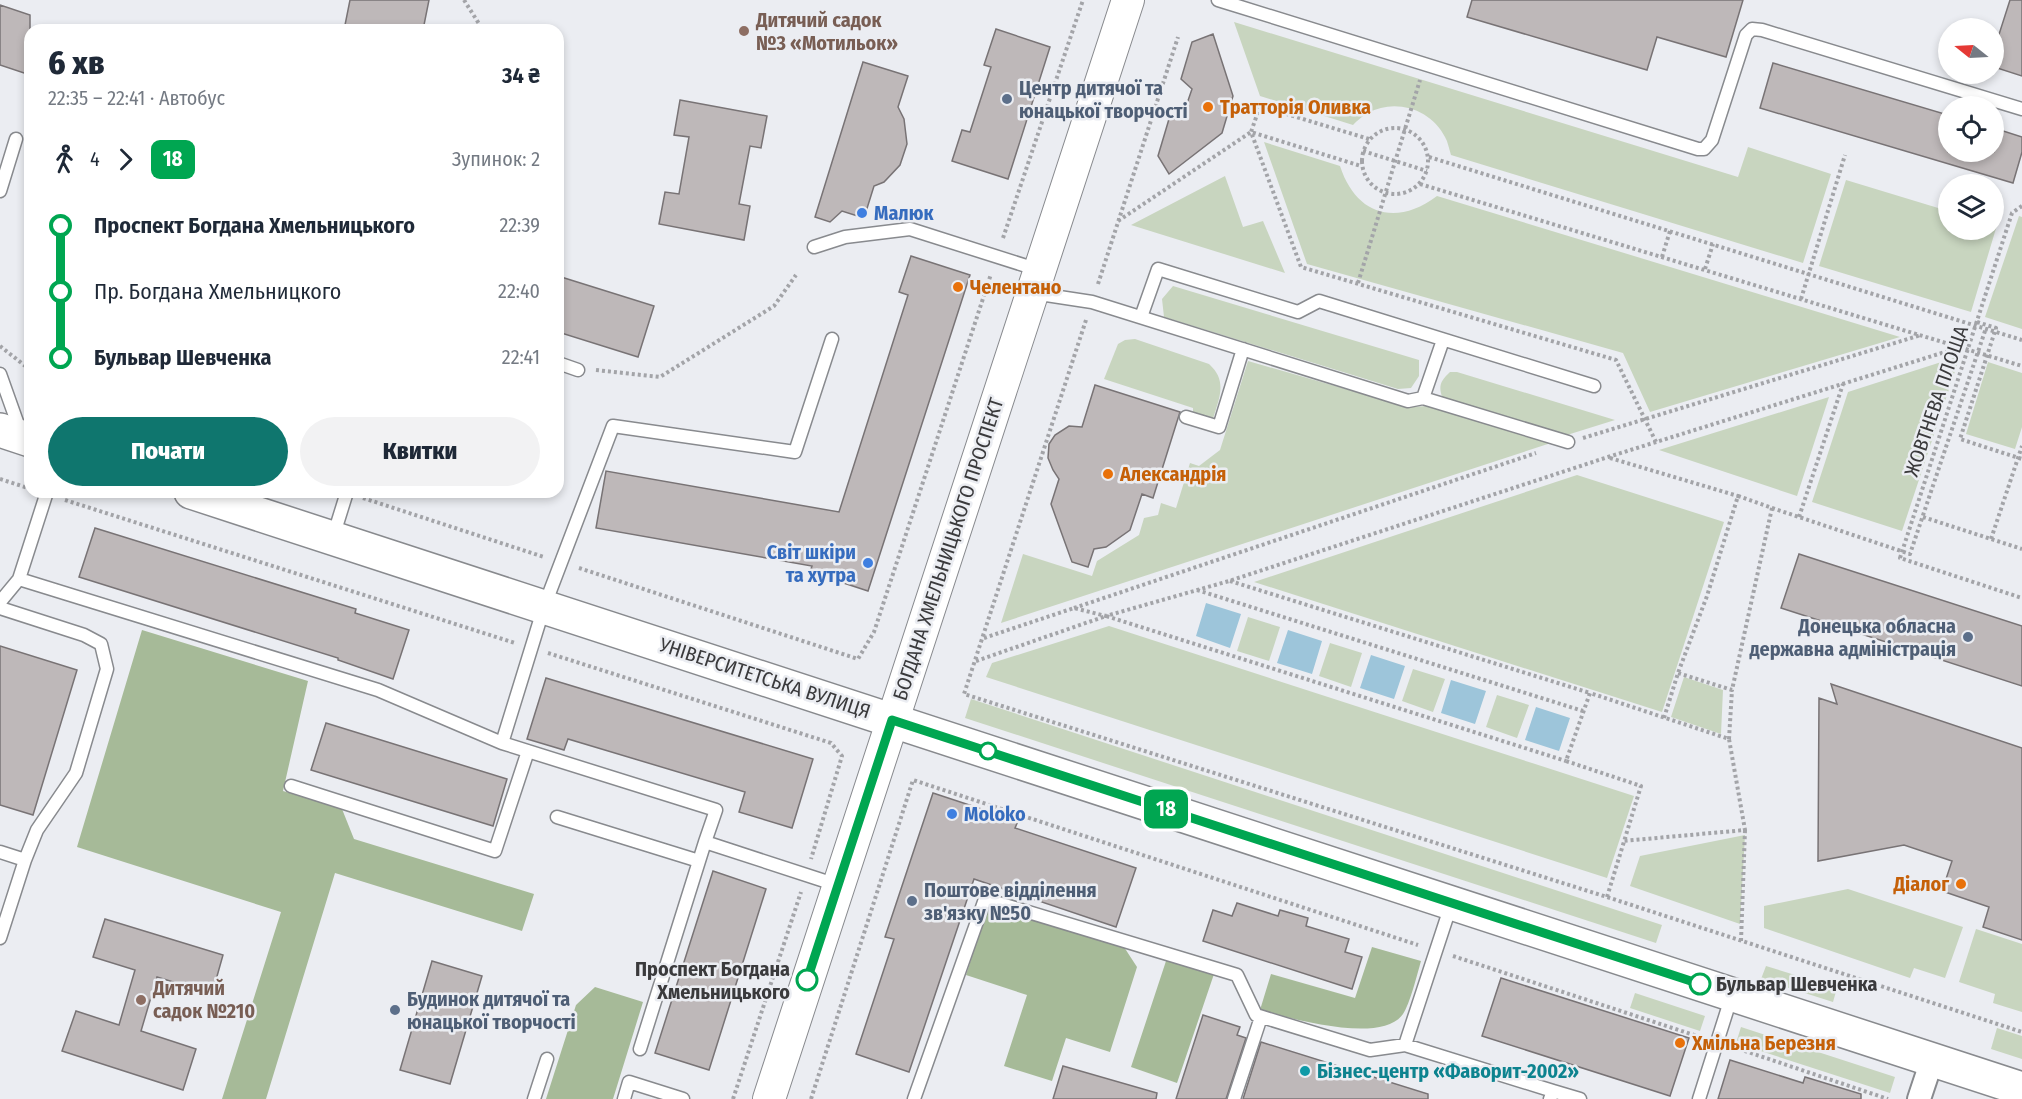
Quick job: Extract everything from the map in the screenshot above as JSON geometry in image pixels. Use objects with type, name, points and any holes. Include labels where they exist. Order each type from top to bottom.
[{"type":"main road","name":"БОГДАНА ХМЕЛЬНИЦЬКОГО ПРОСПЕКТ","points":[[769,1099],[1128,0]]},
{"type":"main road","name":"УНІВЕРСИТЕТСЬКА ВУЛИЦЯ","points":[[210,498],[2022,1089]]},
{"type":"street","points":[[1919,1099],[1932,1060]]},
{"type":"lane","points":[[1218,0],[1698,149],[1704,149],[1712,140],[1746,35],[1752,29],[1762,30],[2022,109]]},
{"type":"lane","points":[[0,191],[16,140]]},
{"type":"lane","points":[[814,247],[845,237],[910,229],[997,256],[1036,282],[1092,302],[1408,401],[1423,398],[1568,442]]},
{"type":"lane","points":[[1141,317],[1158,269],[1298,312],[1319,302],[1594,386]]},
{"type":"lane","points":[[502,743],[544,607],[613,426],[795,453],[832,339]]},
{"type":"lane","points":[[1423,398],[1443,340]]},
{"type":"lane","points":[[1186,417],[1219,427],[1243,349]]},
{"type":"lane","points":[[564,365],[575,369]]},
{"type":"lane","points":[[0,374],[18,436]]},
{"type":"lane","points":[[0,602],[19,579],[45,498]]},
{"type":"lane","points":[[333,538],[345,498]]},
{"type":"lane","points":[[19,579],[378,690],[502,743],[716,810],[640,1049]]},
{"type":"lane","points":[[0,608],[84,635],[101,644],[106,669],[76,773],[37,830],[0,938]]},
{"type":"lane","points":[[291,786],[495,851],[528,751]]},
{"type":"lane","points":[[557,817],[699,861]]},
{"type":"lane","points":[[705,842],[838,885]]},
{"type":"lane","points":[[0,852],[25,860]]},
{"type":"lane","points":[[914,1099],[985,899],[1237,975],[1256,1015],[1261,1017],[1370,1050],[1405,1045],[1551,1095],[1580,1099]]},
{"type":"lane","points":[[1405,1045],[1451,903]]},
{"type":"lane","points":[[1699,1099],[1732,995]]},
{"type":"lane","points":[[1234,1099],[1261,1017]]},
{"type":"lane","points":[[534,1099],[547,1059]]},
{"type":"lane","points":[[624,1099],[629,1082],[683,1099]]},
{"type":"path","points":[[464,0],[479,24]]},
{"type":"path","points":[[365,498],[858,658],[874,632],[1083,0]]},
{"type":"path","points":[[1178,37],[964,694],[1607,897],[2022,1032]]},
{"type":"path","points":[[1358,283],[1425,64]]},
{"type":"path","points":[[1118,221],[1251,132],[1260,106],[1369,139]]},
{"type":"path","points":[[1390,127],[1405,128],[1416,135],[1425,145],[1429,157],[1427,171],[1420,184],[1411,191],[1399,195],[1385,194],[1374,188],[1365,177],[1361,166],[1363,151],[1369,139],[1379,131],[1390,127]]},
{"type":"path","points":[[1251,132],[1361,166]]},
{"type":"path","points":[[1251,132],[1301,267],[1616,360],[1656,442]]},
{"type":"path","points":[[1363,151],[1427,171]]},
{"type":"path","points":[[1801,299],[1845,155]]},
{"type":"path","points":[[1429,157],[2022,340]]},
{"type":"path","points":[[1420,184],[2022,366]]},
{"type":"path","points":[[1976,324],[2012,213],[2022,206]]},
{"type":"path","points":[[1662,257],[1670,231]]},
{"type":"path","points":[[1705,270],[1713,244]]},
{"type":"path","points":[[575,369],[660,377],[774,306],[796,275]]},
{"type":"path","name":"ЖОВТНЕВА ПЛОЩА","points":[[1902,551],[1976,324],[1996,328],[1959,439],[2020,459]]},
{"type":"path","points":[[1608,457],[1738,496],[1910,554],[1986,328]]},
{"type":"path","points":[[984,638],[1568,442],[1922,335]]},
{"type":"path","points":[[0,346],[24,365]]},
{"type":"path","points":[[976,661],[1106,616],[1229,581],[1608,457],[1961,347]]},
{"type":"path","points":[[1799,517],[1843,384]]},
{"type":"path","points":[[1991,539],[2020,459],[2022,446]]},
{"type":"path","points":[[0,479],[24,487]]},
{"type":"path","points":[[1664,718],[1678,673],[1707,597],[1738,496]]},
{"type":"path","points":[[80,505],[831,743],[842,756],[806,875],[732,1099]]},
{"type":"path","points":[[1741,941],[1744,830],[1730,739],[1732,690],[1772,508]]},
{"type":"path","points":[[1923,517],[2022,549]]},
{"type":"path","points":[[1902,551],[1900,558],[2022,598]]},
{"type":"path","points":[[1229,581],[1730,739]]},
{"type":"path","points":[[1196,589],[1583,711]]},
{"type":"path","points":[[1074,608],[1106,616],[1641,786],[1607,897]]},
{"type":"path","points":[[1678,673],[1732,690]]},
{"type":"path","points":[[1566,761],[1590,693]]},
{"type":"path","points":[[934,787],[937,779]]},
{"type":"path","points":[[811,1099],[913,780],[1888,1099]]},
{"type":"path","points":[[1623,841],[1744,830]]},
{"type":"green space","points":[[1234,22],[1738,177],[1748,147],[1831,174],[1803,263],[1451,155],[1439,127],[1422,113],[1411,109],[1389,106],[1378,109],[1366,114],[1353,125],[1260,96]]},
{"type":"green space","points":[[1264,142],[1340,166],[1347,183],[1356,196],[1379,211],[1393,213],[1407,211],[1422,206],[1437,196],[1900,337],[1650,412],[1623,353],[1307,264]]},
{"type":"green space","points":[[1225,176],[1243,227],[1263,221],[1285,273],[1131,225]]},
{"type":"green space","points":[[1846,180],[1938,208],[1938,240],[1993,240],[1971,312],[1819,266]]},
{"type":"green space","points":[[2019,216],[2022,217],[2022,329],[1985,317]]},
{"type":"green space","points":[[1173,286],[1419,360],[1419,376],[1411,388],[1398,389],[1164,317],[1162,299]]},
{"type":"green space","points":[[1135,339],[1209,364],[1215,370],[1220,390],[1213,419],[1193,412],[1193,408],[1104,379],[1118,344],[1125,340]]},
{"type":"green space","points":[[1960,356],[1902,531],[1812,502],[1848,392]]},
{"type":"green space","points":[[1248,361],[1408,407],[1428,406],[1554,442],[1001,623],[1023,554],[1092,576],[1097,561],[1139,535],[1144,518],[1158,515],[1161,503],[1176,508],[1190,463],[1199,466],[1220,450]]},
{"type":"green space","points":[[1988,362],[2022,373],[2022,427],[2015,449],[1966,434]]},
{"type":"green space","points":[[1450,372],[1457,372],[1615,420],[1567,435],[1443,399],[1441,384]]},
{"type":"green space","points":[[1829,397],[1797,496],[1659,450]]},
{"type":"green space","points":[[1577,475],[1724,522],[1662,712],[1254,582]]},
{"type":"green space","points":[[1248,617],[1280,627],[1269,661],[1237,651]]},
{"type":"green space","points":[[1109,626],[1634,796],[1607,878],[986,677],[992,663]]},
{"type":"green space","points":[[142,630],[308,681],[283,791],[342,809],[354,839],[534,894],[522,931],[335,873],[266,1099],[222,1099],[281,912],[77,847]]},
{"type":"green space","points":[[1330,643],[1362,653],[1351,687],[1319,676]]},
{"type":"green space","points":[[1413,669],[1445,679],[1433,712],[1402,701]]},
{"type":"green space","points":[[1684,677],[1723,690],[1721,734],[1671,717]]},
{"type":"green space","points":[[1497,695],[1529,705],[1517,738],[1486,727]]},
{"type":"green space","points":[[971,699],[1662,925],[1656,943],[965,718]]},
{"type":"green space","points":[[1745,835],[1740,924],[1630,886],[1640,856]]},
{"type":"green space","points":[[1848,889],[1963,927],[1945,978],[1914,968],[1910,978],[1764,928],[1764,906]]},
{"type":"green space","points":[[989,904],[1124,947],[1137,967],[1110,1052],[1066,1038],[1052,1081],[1004,1066],[1027,995],[966,975]]},
{"type":"green space","points":[[1976,929],[2022,944],[2022,1012],[1993,1003],[1995,994],[1959,982]]},
{"type":"green space","points":[[1372,947],[1421,961],[1406,1009],[1392,1023],[1376,1028],[1335,1027],[1260,1010],[1271,974],[1355,998]]},
{"type":"green space","points":[[1167,958],[1214,974],[1177,1083],[1131,1067]]},
{"type":"green space","points":[[1766,966],[1837,988],[1833,1002],[1761,979]]},
{"type":"green space","points":[[595,987],[643,1002],[613,1099],[546,1099],[576,1005]]},
{"type":"green space","points":[[1635,993],[1705,1016],[1700,1031],[1630,1008]]},
{"type":"green space","points":[[1741,1027],[1895,1077],[1890,1093],[1736,1043]]},
{"type":"green space","points":[[1997,1028],[2022,1036],[2022,1059],[1991,1049]]},
{"type":"water","points":[[1206,603],[1241,614],[1230,648],[1196,636]]},
{"type":"water","points":[[1288,630],[1322,641],[1312,674],[1277,663]]},
{"type":"water","points":[[1371,655],[1405,666],[1394,699],[1360,688]]},
{"type":"water","points":[[1451,680],[1486,691],[1475,724],[1441,713]]},
{"type":"water","points":[[1536,707],[1570,718],[1559,751],[1525,740]]},
{"type":"building","points":[[350,0],[429,0],[424,24],[345,24]]},
{"type":"building","points":[[1472,0],[1743,0],[1726,57],[1657,37],[1647,70],[1467,17]]},
{"type":"building","points":[[2010,0],[2022,0],[2022,76],[2004,70],[2004,19]]},
{"type":"building","points":[[0,5],[30,15],[30,24],[24,24],[24,73],[0,65]]},
{"type":"building","name":"Центр дитячої та юнацької творчості","points":[[996,29],[1050,47],[1008,179],[952,161],[962,130],[970,132],[991,67],[984,65]]},
{"type":"building","name":"Тратторія Оливка","points":[[1213,34],[1233,96],[1222,133],[1169,174],[1158,156],[1169,119],[1182,118],[1192,89],[1181,79],[1192,42]]},
{"type":"building","points":[[863,62],[908,76],[898,107],[904,119],[907,144],[900,165],[884,182],[874,186],[864,218],[842,211],[830,222],[815,217]]},
{"type":"building","points":[[1773,63],[1938,112],[1938,161],[1760,108]]},
{"type":"building","points":[[680,100],[767,116],[761,148],[750,146],[739,204],[750,206],[744,240],[659,224],[665,192],[679,194],[689,137],[674,135]]},
{"type":"building","points":[[2004,131],[2022,137],[2022,152],[2013,183],[2004,180],[2004,174],[1983,174],[1942,162],[2004,162]]},
{"type":"building","points":[[911,256],[970,275],[868,591],[810,572],[812,566],[596,528],[606,471],[839,512],[908,295],[899,292]]},
{"type":"building","points":[[564,278],[654,306],[638,357],[564,334]]},
{"type":"building","name":"Александрія","points":[[1095,385],[1180,412],[1153,498],[1142,494],[1130,530],[1106,547],[1094,549],[1088,567],[1072,562],[1051,504],[1059,479],[1048,458],[1049,444],[1055,435],[1069,426],[1082,427]]},
{"type":"building","points":[[95,528],[356,609],[355,613],[409,630],[393,679],[338,660],[338,658],[79,577]]},
{"type":"building","points":[[1799,554],[2022,626],[2022,686],[1781,608]]},
{"type":"building","points":[[0,646],[77,670],[33,815],[0,805]]},
{"type":"building","points":[[546,678],[813,759],[792,828],[739,812],[745,792],[568,739],[564,750],[527,739]]},
{"type":"building","points":[[1831,684],[2022,748],[2022,940],[1983,927],[1989,907],[1942,891],[1952,861],[1904,845],[1818,861],[1819,698],[1837,704]]},
{"type":"building","points":[[326,723],[507,779],[493,826],[311,770]]},
{"type":"building","points":[[933,793],[1018,821],[1015,828],[1136,868],[1116,927],[974,879],[909,1072],[856,1054],[894,939],[885,937]]},
{"type":"building","points":[[713,871],[766,889],[709,1070],[655,1053]]},
{"type":"building","points":[[1237,903],[1278,916],[1280,910],[1308,918],[1306,926],[1349,939],[1345,952],[1362,957],[1352,989],[1203,941],[1213,910],[1232,916]]},
{"type":"building","points":[[105,919],[223,955],[212,994],[157,977],[141,1031],[196,1049],[183,1090],[62,1051],[76,1011],[119,1025],[135,970],[93,957]]},
{"type":"building","points":[[432,961],[482,976],[450,1084],[400,1070]]},
{"type":"building","points":[[1501,978],[1689,1038],[1670,1096],[1482,1036]]},
{"type":"building","points":[[1203,1015],[1240,1027],[1237,1035],[1246,1038],[1226,1099],[1176,1099]]},
{"type":"building","name":"Бізнес-центр «Фаворит-2002»","points":[[1261,1042],[1428,1094],[1428,1099],[1243,1099]]},
{"type":"building","points":[[1730,1060],[1803,1083],[1805,1077],[1861,1094],[1861,1099],[1718,1099]]},
{"type":"building","points":[[1063,1066],[1157,1093],[1156,1099],[1053,1099]]},
{"type":"bus line","name":"18","points":[[807,980],[892,720],[1700,984]]},
{"type":"place","name":"Дитячий садок №3 «Мотильок»","points":[[744,31]]},
{"type":"place","name":"Центр дитячої та юнацької творчості","points":[[1007,99]]},
{"type":"place","name":"Тратторія Оливка","points":[[1208,107]]},
{"type":"place","name":"Малюк","points":[[862,213]]},
{"type":"place","name":"Челентано","points":[[958,287]]},
{"type":"place","name":"Александрія","points":[[1108,474]]},
{"type":"place","name":"Світ шкіри та хутра","points":[[868,563]]},
{"type":"place","name":"Донецька обласна державна адміністрація","points":[[1968,637]]},
{"type":"place","name":"Moloko","points":[[952,814]]},
{"type":"place","name":"Діалог","points":[[1961,884]]},
{"type":"place","name":"Поштове відділення зв'язку №50","points":[[912,901]]},
{"type":"place","name":"Проспект Богдана Хмельницького","points":[[807,980]]},
{"type":"place","name":"Бульвар Шевченка","points":[[1700,984]]},
{"type":"place","name":"Дитячий садок №210","points":[[141,1000]]},
{"type":"place","name":"Будинок дитячої та юнацької творчості","points":[[395,1010]]},
{"type":"place","name":"Хмільна Березня","points":[[1680,1043]]},
{"type":"place","name":"Бізнес-центр «Фаворит-2002»","points":[[1305,1071]]}]
